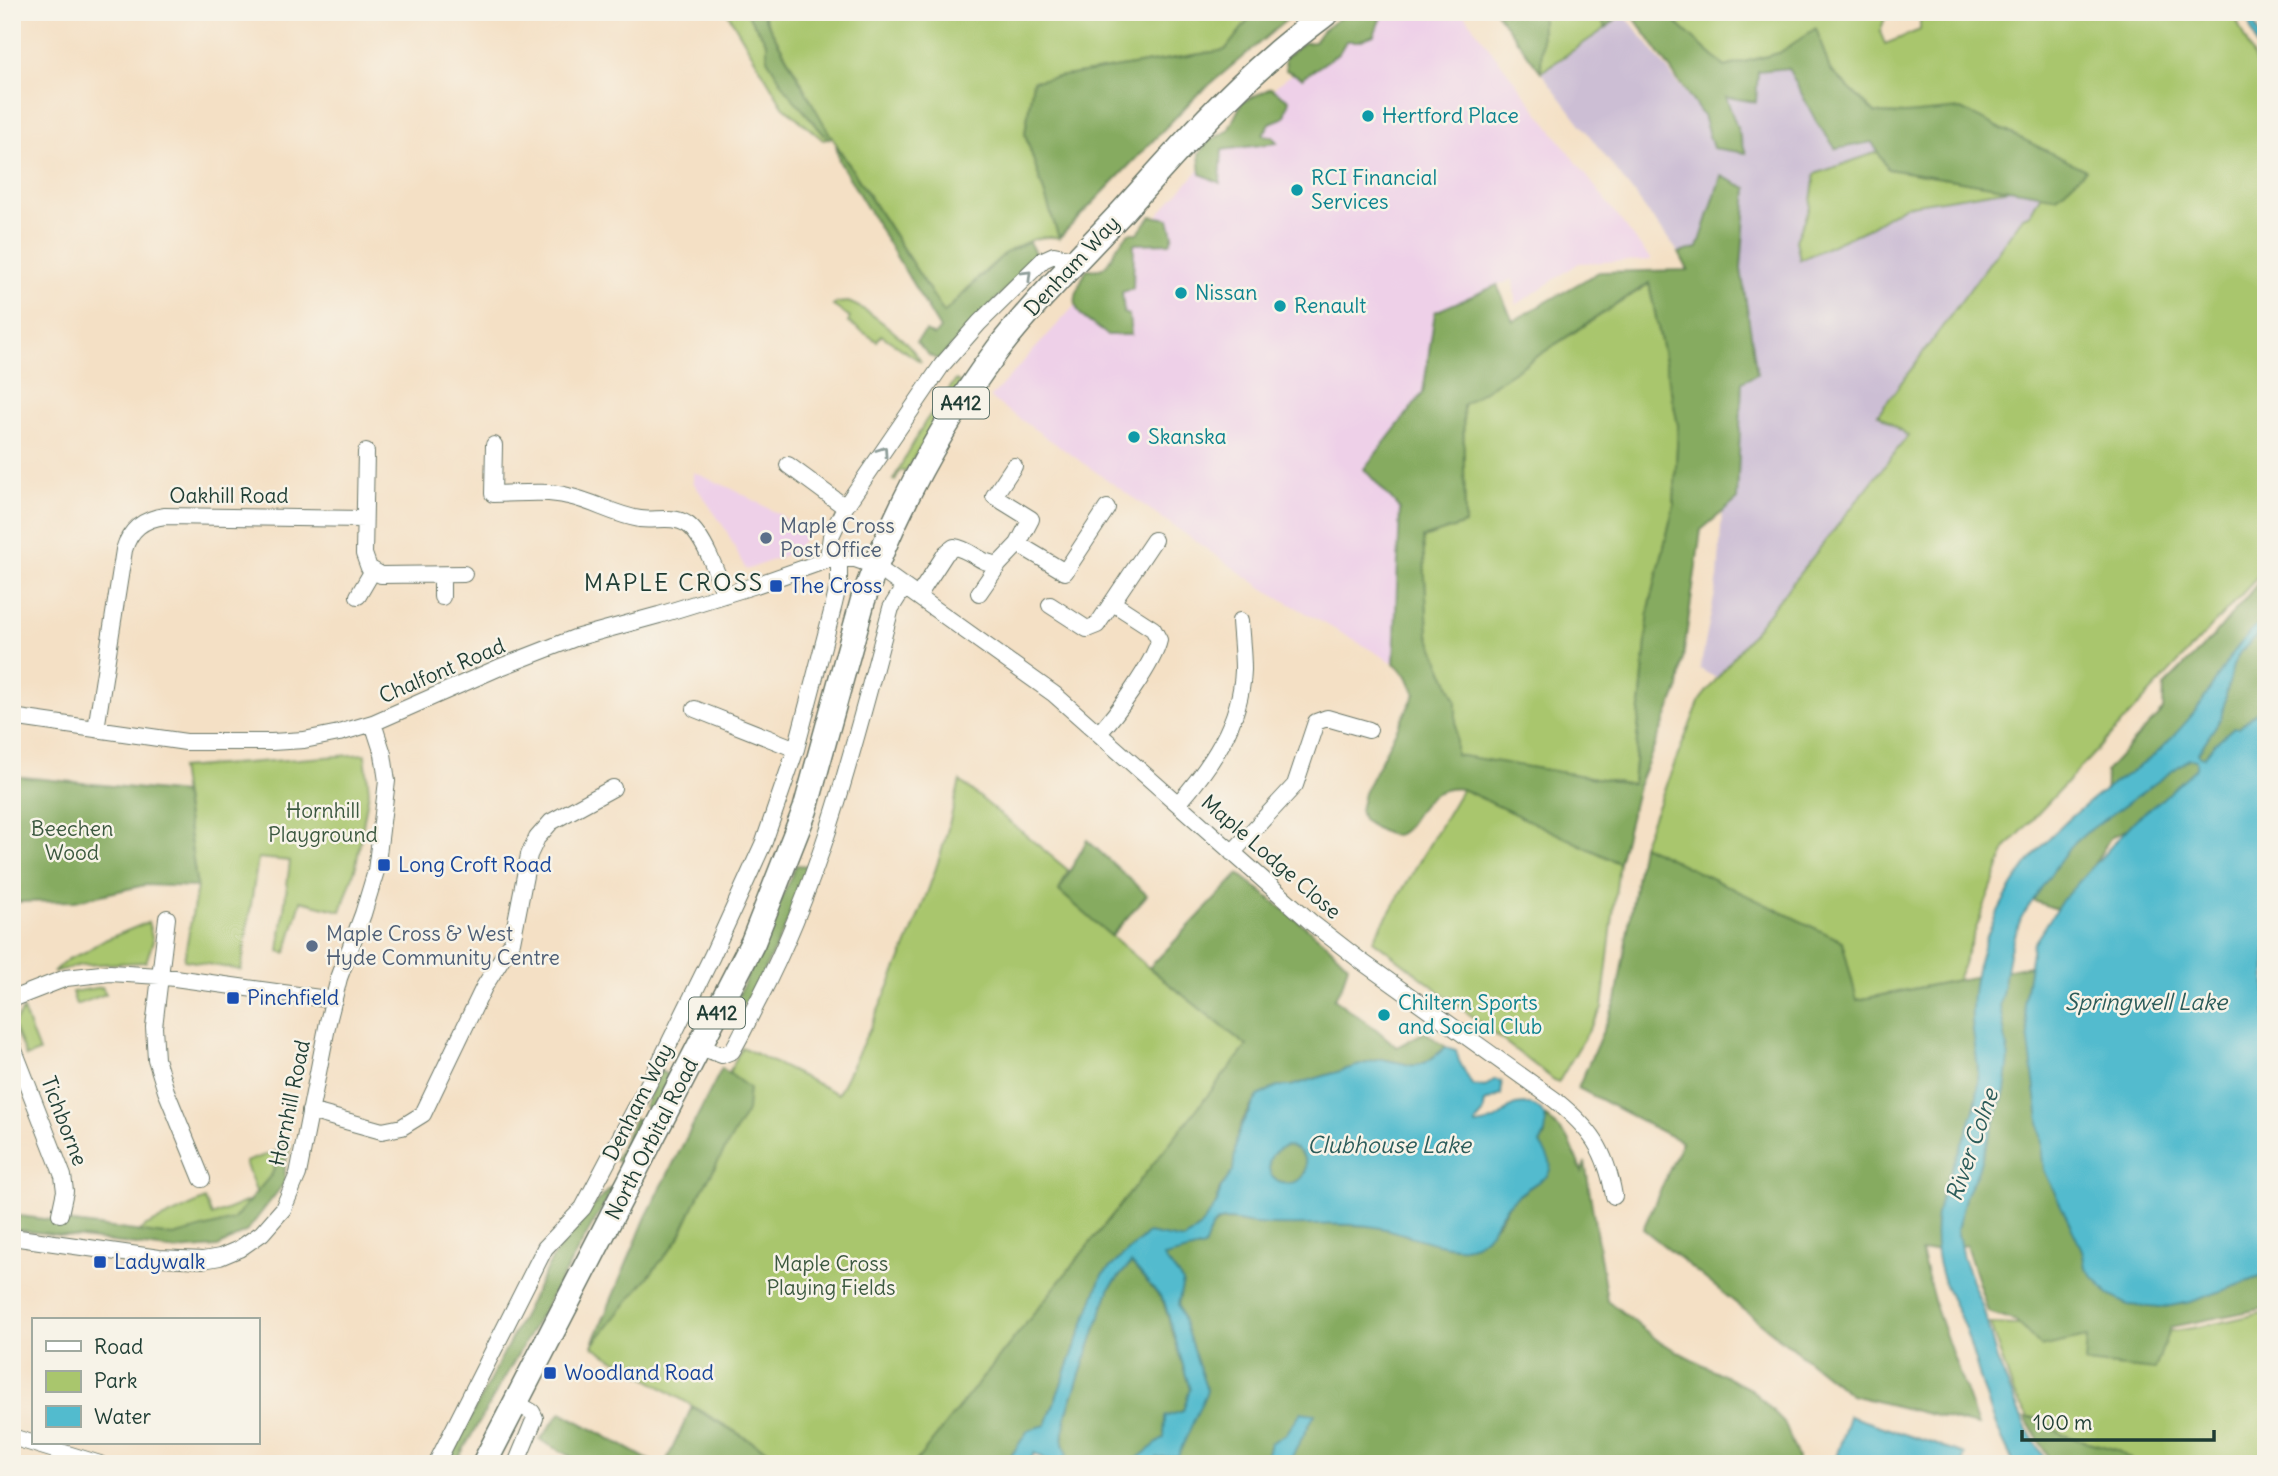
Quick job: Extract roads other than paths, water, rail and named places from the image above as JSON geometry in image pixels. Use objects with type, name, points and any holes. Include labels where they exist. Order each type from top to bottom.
[{"type":"main road","name":"Denham Way","points":[[875,566],[937,439],[1006,340],[1221,105],[1273,56],[1328,12]]},
{"type":"main road","name":"North Orbital Road","points":[[484,1464],[753,942],[805,810],[863,600],[875,566]]},
{"type":"street","name":"Denham Way","points":[[436,1464],[545,1248],[583,1208],[660,1062],[751,871],[796,749],[834,604],[839,582],[834,558],[828,551],[831,536],[845,507],[942,365],[979,323],[1043,260],[1054,255],[1078,260]]},
{"type":"street","points":[[494,445],[493,494],[559,494],[618,514],[641,519],[684,522],[691,527],[708,553],[724,595]]},
{"type":"street","points":[[366,452],[364,554],[366,564],[372,572],[381,575],[464,574]]},
{"type":"street","points":[[788,465],[845,507]]},
{"type":"street","points":[[979,593],[999,564],[1018,544],[1031,519],[994,496],[1014,466]]},
{"type":"street","points":[[1018,544],[1065,572],[1107,508]]},
{"type":"street","name":"Oakhill Road","points":[[96,729],[124,550],[130,533],[135,528],[147,519],[164,516],[364,519]]},
{"type":"street","points":[[1050,605],[1087,629],[1097,625],[1154,540]]},
{"type":"street","points":[[911,591],[954,547],[964,549],[987,563],[999,564]]},
{"type":"street","points":[[834,558],[855,559],[875,566]]},
{"type":"street","name":"Chalfont Road","points":[[12,717],[186,742],[272,742],[339,733],[373,723],[555,645],[724,595],[834,558]]},
{"type":"street","name":"Maple Lodge Close","points":[[875,566],[1054,694],[1312,923],[1579,1119],[1595,1139],[1605,1158],[1614,1196]]},
{"type":"street","points":[[358,596],[372,572]]},
{"type":"street","points":[[442,575],[442,597]]},
{"type":"street","name":"Denham Way","points":[[700,1047],[722,1055],[732,1051],[778,962],[820,859],[845,779],[891,608],[911,591]]},
{"type":"street","points":[[1099,733],[1111,720],[1145,668],[1159,640],[1153,629],[1113,603]]},
{"type":"street","points":[[1178,804],[1219,750],[1232,723],[1242,678],[1240,621]]},
{"type":"street","points":[[695,709],[796,749]]},
{"type":"street","points":[[1232,853],[1295,785],[1316,722],[1327,718],[1369,730]]},
{"type":"street","name":"Hornhill Road","points":[[12,1237],[174,1260],[203,1260],[239,1249],[262,1233],[283,1209],[298,1174],[339,978],[372,889],[380,847],[387,771],[373,723]]},
{"type":"street","points":[[310,1111],[382,1131],[402,1127],[423,1114],[484,988],[512,942],[530,855],[537,838],[551,822],[613,788]]},
{"type":"street","points":[[167,918],[154,1027],[156,1059],[166,1091],[202,1179]]},
{"type":"street","points":[[12,999],[52,982],[79,976],[110,974],[160,976],[334,1000]]},
{"type":"street","name":"Tichborne","points":[[12,1045],[63,1176],[65,1191],[60,1214]]},
{"type":"street","points":[[660,1062],[685,1075]]},
{"type":"street","points":[[516,1403],[532,1412],[535,1418],[516,1464]]},
{"type":"street","points":[[12,1437],[32,1443]]},
{"type":"street","points":[[35,1444],[100,1464]]},
{"type":"water","points":[[2245,12],[2250,12],[2266,54],[2266,72]]},
{"type":"water","name":"Springwell Lake","points":[[2266,618],[2266,628],[2240,652],[2233,665],[2221,718],[2198,753],[2204,757],[2214,744],[2234,727],[2239,728],[2266,703],[2266,1275],[2191,1302],[2160,1308],[2128,1305],[2109,1295],[2085,1267],[2082,1250],[2044,1170],[2024,1002],[2033,945],[2063,899],[2136,819],[2196,768],[2196,760],[2189,759],[2068,849],[2021,918],[2009,953],[2000,1006],[2009,1059],[2005,1091],[1976,1175],[1966,1194],[1957,1230],[1963,1258],[1983,1308],[1997,1360],[2026,1428],[2048,1464],[2015,1464],[1993,1417],[1965,1329],[1944,1283],[1936,1244],[1937,1214],[1941,1198],[1970,1121],[1978,1088],[1972,1002],[1982,950],[2004,900],[2034,856],[2084,806],[2159,751],[2198,708],[2246,636]]},
{"type":"water","name":"Clubhouse Lake","points":[[1446,1047],[1456,1050],[1472,1085],[1485,1087],[1495,1079],[1501,1081],[1501,1095],[1485,1102],[1483,1114],[1476,1125],[1496,1119],[1513,1106],[1526,1104],[1539,1109],[1546,1121],[1540,1144],[1549,1159],[1550,1171],[1506,1207],[1481,1241],[1474,1245],[1454,1247],[1375,1227],[1220,1221],[1213,1225],[1204,1247],[1164,1257],[1183,1282],[1178,1304],[1207,1391],[1178,1456],[1156,1458],[1154,1464],[1130,1464],[1164,1438],[1165,1417],[1183,1411],[1190,1389],[1164,1301],[1131,1263],[1110,1287],[1065,1418],[1063,1444],[1067,1456],[1054,1464],[1034,1453],[1029,1464],[1006,1464],[1028,1430],[1046,1425],[1102,1275],[1148,1233],[1184,1240],[1198,1229],[1213,1209],[1221,1188],[1233,1171],[1236,1141],[1258,1096],[1278,1086],[1291,1086],[1380,1059],[1420,1065]],"holes":[[[1287,1146],[1300,1152],[1306,1164],[1303,1176],[1291,1183],[1276,1180],[1269,1169],[1272,1155]]]},
{"type":"water","points":[[1301,1412],[1315,1414],[1288,1464],[1264,1464],[1270,1443],[1286,1434]]},
{"type":"water","points":[[1849,1416],[1965,1454],[1962,1464],[1834,1464]]},
{"type":"place","name":"Hertford Place","points":[[1368,116]]},
{"type":"place","name":"RCI Financial Services","points":[[1297,190]]},
{"type":"place","name":"Nissan","points":[[1181,293]]},
{"type":"place","name":"Renault","points":[[1280,306]]},
{"type":"place","name":"Skanska","points":[[1134,437]]},
{"type":"place","name":"Maple Cross Post Office","points":[[766,538]]},
{"type":"place","name":"The Cross","points":[[776,586]]},
{"type":"place","name":"Long Croft Road","points":[[384,865]]},
{"type":"place","name":"Maple Cross & West Hyde Community Centre","points":[[312,946]]},
{"type":"place","name":"Pinchfield","points":[[233,998]]},
{"type":"place","name":"Chiltern Sports and Social Club","points":[[1384,1015]]},
{"type":"place","name":"Ladywalk","points":[[100,1262]]},
{"type":"place","name":"Woodland Road","points":[[550,1373]]},
{"type":"district","name":"MAPLE CROSS","points":[[674,583]]},
{"type":"park label","name":"Hornhill Playground","points":[[323,823]]},
{"type":"park label","name":"Beechen Wood","points":[[72,841]]},
{"type":"park label","name":"Maple Cross Playing Fields","points":[[831,1276]]},
{"type":"water label","name":"River Colne","points":[[1972,1145]]}]
